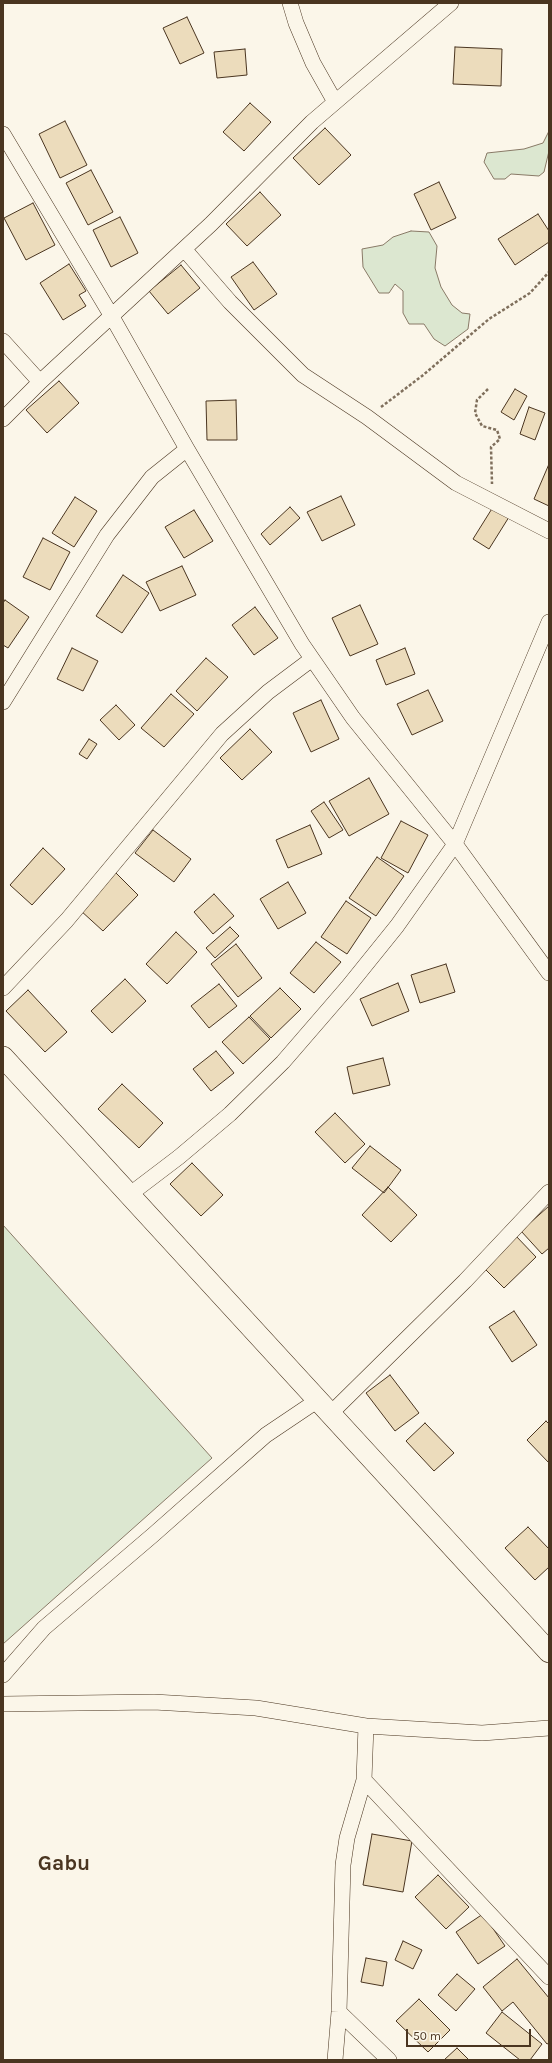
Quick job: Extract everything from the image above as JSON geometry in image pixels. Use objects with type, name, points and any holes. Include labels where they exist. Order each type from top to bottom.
[{"type":"main road","points":[[3,1057],[549,1652]]},
{"type":"street","points":[[290,3],[296,23],[313,63],[335,102]]},
{"type":"street","points":[[3,419],[40,382],[211,224],[312,122],[451,3]]},
{"type":"street","points":[[3,134],[112,315],[187,450],[312,659],[353,718],[455,844],[549,973]]},
{"type":"street","points":[[184,249],[230,302],[303,374],[368,417],[456,483],[493,504],[549,531]]},
{"type":"street","points":[[3,341],[40,382]]},
{"type":"street","points":[[3,702],[107,535],[152,477],[187,450]]},
{"type":"street","points":[[129,1194],[180,1157],[230,1114],[283,1062],[347,988],[397,926],[455,844],[549,622]]},
{"type":"street","points":[[3,988],[72,914],[222,734],[268,692],[312,659]]},
{"type":"street","points":[[3,1675],[44,1628],[153,1535],[266,1435],[324,1407],[465,1281],[549,1192]]},
{"type":"street","points":[[3,1704],[154,1702],[256,1708],[366,1726],[482,1733],[549,1728]]},
{"type":"street","points":[[336,2060],[339,2012],[343,1865],[347,1838],[364,1780],[366,1726]]},
{"type":"street","points":[[364,1780],[549,1977]]},
{"type":"street","points":[[339,2012],[389,2060]]},
{"type":"path","points":[[368,417],[422,376],[488,319],[530,293],[549,272]]},
{"type":"path","points":[[488,389],[477,400],[476,413],[482,426],[497,430],[500,439],[491,447],[493,504]]},
{"type":"green space","points":[[549,131],[549,151],[544,172],[539,176],[511,174],[505,179],[494,179],[484,162],[487,153],[524,149],[543,143]]},
{"type":"green space","points":[[411,231],[429,232],[437,246],[435,268],[441,287],[452,305],[462,313],[470,314],[468,329],[445,346],[434,339],[424,324],[409,324],[403,313],[403,291],[395,284],[389,293],[379,293],[363,267],[362,249],[383,245],[393,237]]},
{"type":"green space","points":[[3,1225],[212,1458],[3,1644]]},
{"type":"building","points":[[187,17],[204,53],[180,64],[163,28]]},
{"type":"building","points":[[455,47],[502,49],[501,86],[453,84]]},
{"type":"building","points":[[245,49],[247,75],[217,78],[214,52]]},
{"type":"building","points":[[250,103],[271,122],[244,151],[223,132]]},
{"type":"building","points":[[65,121],[87,165],[60,178],[39,134]]},
{"type":"building","points":[[325,128],[351,155],[319,185],[293,158]]},
{"type":"building","points":[[91,170],[113,212],[88,225],[66,183]]},
{"type":"building","points":[[439,182],[456,218],[431,230],[414,194]]},
{"type":"building","points":[[260,192],[281,215],[247,246],[226,224]]},
{"type":"building","points":[[33,203],[55,245],[26,260],[4,218]]},
{"type":"building","points":[[538,214],[549,231],[549,242],[515,265],[498,239]]},
{"type":"building","points":[[120,217],[138,253],[111,267],[93,230]]},
{"type":"building","points":[[253,262],[277,294],[254,310],[231,277]]},
{"type":"building","points":[[69,264],[86,291],[79,295],[86,306],[63,320],[40,283]]},
{"type":"building","points":[[181,265],[200,288],[168,314],[149,291]]},
{"type":"building","points":[[59,381],[79,403],[47,433],[26,410]]},
{"type":"building","points":[[515,389],[527,396],[514,420],[501,412]]},
{"type":"building","points":[[236,400],[237,440],[207,440],[206,401]]},
{"type":"building","points":[[529,407],[545,413],[535,440],[520,434]]},
{"type":"building","points":[[549,464],[549,506],[534,499]]},
{"type":"building","points":[[341,496],[355,525],[322,541],[307,512]]},
{"type":"building","points":[[75,497],[97,511],[74,547],[52,533]]},
{"type":"building","points":[[290,507],[300,518],[270,545],[261,534]]},
{"type":"building","points":[[493,507],[509,517],[489,549],[473,539]]},
{"type":"building","points":[[194,510],[213,541],[184,558],[165,527]]},
{"type":"building","points":[[43,538],[70,552],[50,590],[23,577]]},
{"type":"building","points":[[182,566],[196,595],[160,611],[146,582]]},
{"type":"building","points":[[123,575],[149,593],[122,633],[96,616]]},
{"type":"building","points":[[5,600],[29,617],[8,648],[3,645],[3,603]]},
{"type":"building","points":[[360,605],[378,644],[350,656],[332,618]]},
{"type":"building","points":[[255,607],[278,638],[254,655],[232,625]]},
{"type":"building","points":[[72,648],[98,661],[83,691],[57,679]]},
{"type":"building","points":[[405,648],[415,674],[386,685],[376,660]]},
{"type":"building","points":[[206,658],[228,677],[197,711],[176,691]]},
{"type":"building","points":[[428,690],[443,721],[412,735],[397,704]]},
{"type":"building","points":[[171,694],[194,714],[164,747],[141,728]]},
{"type":"building","points":[[321,700],[339,739],[311,752],[293,713]]},
{"type":"building","points":[[116,705],[135,725],[119,740],[100,720]]},
{"type":"building","points":[[250,729],[272,752],[242,780],[220,758]]},
{"type":"building","points":[[89,739],[97,744],[87,759],[79,754]]},
{"type":"building","points":[[369,778],[389,814],[349,836],[329,801]]},
{"type":"building","points":[[324,802],[343,830],[329,838],[311,811]]},
{"type":"building","points":[[401,821],[428,835],[408,873],[381,858]]},
{"type":"building","points":[[310,825],[322,854],[288,868],[276,840]]},
{"type":"building","points":[[153,830],[191,859],[174,882],[135,853]]},
{"type":"building","points":[[43,848],[65,869],[32,905],[10,885]]},
{"type":"building","points":[[377,857],[404,876],[376,916],[349,898]]},
{"type":"building","points":[[116,873],[138,895],[103,931],[80,910]]},
{"type":"building","points":[[288,882],[306,913],[278,929],[260,899]]},
{"type":"building","points":[[214,894],[234,916],[213,934],[194,912]]},
{"type":"building","points":[[346,901],[371,918],[347,954],[321,937]]},
{"type":"building","points":[[230,927],[239,936],[215,958],[206,948]]},
{"type":"building","points":[[176,932],[197,952],[167,984],[146,964]]},
{"type":"building","points":[[316,942],[341,962],[314,993],[290,973]]},
{"type":"building","points":[[236,944],[262,978],[238,997],[211,964]]},
{"type":"building","points":[[446,964],[455,992],[420,1003],[411,975]]},
{"type":"building","points":[[125,979],[146,1001],[112,1033],[91,1011]]},
{"type":"building","points":[[398,983],[409,1011],[372,1026],[360,999]]},
{"type":"building","points":[[219,984],[237,1006],[209,1028],[191,1006]]},
{"type":"building","points":[[280,988],[301,1009],[271,1038],[250,1016]]},
{"type":"building","points":[[28,990],[67,1032],[45,1052],[6,1011]]},
{"type":"building","points":[[249,1017],[270,1039],[243,1064],[222,1042]]},
{"type":"building","points":[[216,1051],[234,1073],[211,1091],[193,1069]]},
{"type":"building","points":[[383,1058],[390,1085],[353,1094],[347,1067]]},
{"type":"building","points":[[122,1084],[163,1123],[139,1148],[98,1109]]},
{"type":"building","points":[[335,1113],[365,1144],[345,1163],[315,1132]]},
{"type":"building","points":[[370,1146],[401,1170],[384,1193],[352,1168]]},
{"type":"building","points":[[192,1163],[223,1195],[201,1216],[170,1184]]},
{"type":"building","points":[[388,1187],[417,1215],[391,1242],[362,1215]]},
{"type":"building","points":[[549,1206],[549,1248],[542,1254],[521,1231]]},
{"type":"building","points":[[515,1235],[536,1257],[504,1288],[483,1267]]},
{"type":"building","points":[[514,1311],[537,1345],[512,1362],[489,1327]]},
{"type":"building","points":[[390,1375],[419,1413],[395,1431],[366,1393]]},
{"type":"building","points":[[546,1421],[549,1424],[549,1463],[527,1440]]},
{"type":"building","points":[[425,1423],[454,1453],[434,1471],[406,1441]]},
{"type":"building","points":[[528,1527],[549,1549],[549,1567],[535,1580],[505,1548]]},
{"type":"building","points":[[372,1834],[412,1841],[403,1892],[363,1885]]},
{"type":"building","points":[[438,1875],[469,1907],[446,1929],[415,1897]]},
{"type":"building","points":[[483,1914],[505,1946],[478,1964],[456,1932]]},
{"type":"building","points":[[403,1941],[422,1950],[413,1969],[395,1960]]},
{"type":"building","points":[[366,1958],[387,1962],[383,1986],[361,1982]]},
{"type":"building","points":[[517,1959],[549,1998],[549,2043],[547,2044],[513,2002],[502,2011],[483,1987]]},
{"type":"building","points":[[457,1974],[475,1989],[456,2011],[438,1995]]},
{"type":"building","points":[[419,1999],[450,2030],[428,2052],[396,2021]]},
{"type":"building","points":[[502,2012],[542,2044],[530,2060],[520,2060],[486,2033]]},
{"type":"building","points":[[457,2048],[469,2060],[444,2060]]},
{"type":"district","name":"Gabu","points":[[64,1864]]}]
